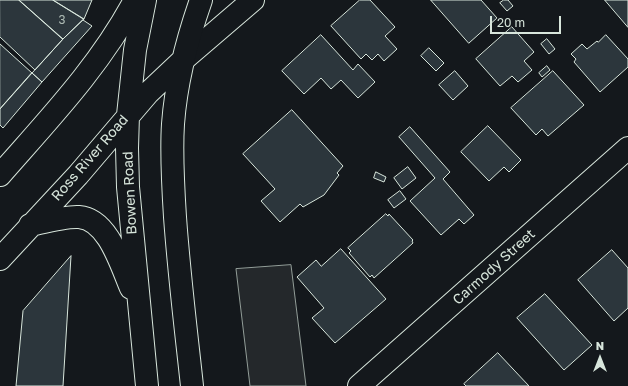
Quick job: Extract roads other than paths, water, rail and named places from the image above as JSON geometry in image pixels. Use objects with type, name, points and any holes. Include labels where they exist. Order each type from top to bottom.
[{"type":"main road","points":[[0,176],[81,81],[112,38],[135,0]]},
{"type":"main road","name":"Bowen Road","points":[[145,0],[135,50],[128,116],[128,187],[147,386]]},
{"type":"main road","points":[[192,386],[177,244],[172,162],[173,123],[183,60],[201,0]]},
{"type":"main road","name":"Ross River Road","points":[[0,259],[78,175],[164,76],[253,0]]},
{"type":"main road","name":"Carmody Street","points":[[359,386],[628,148]]},
{"type":"main road","points":[[30,225],[80,217],[92,220],[101,226],[108,236],[138,304]]}]
